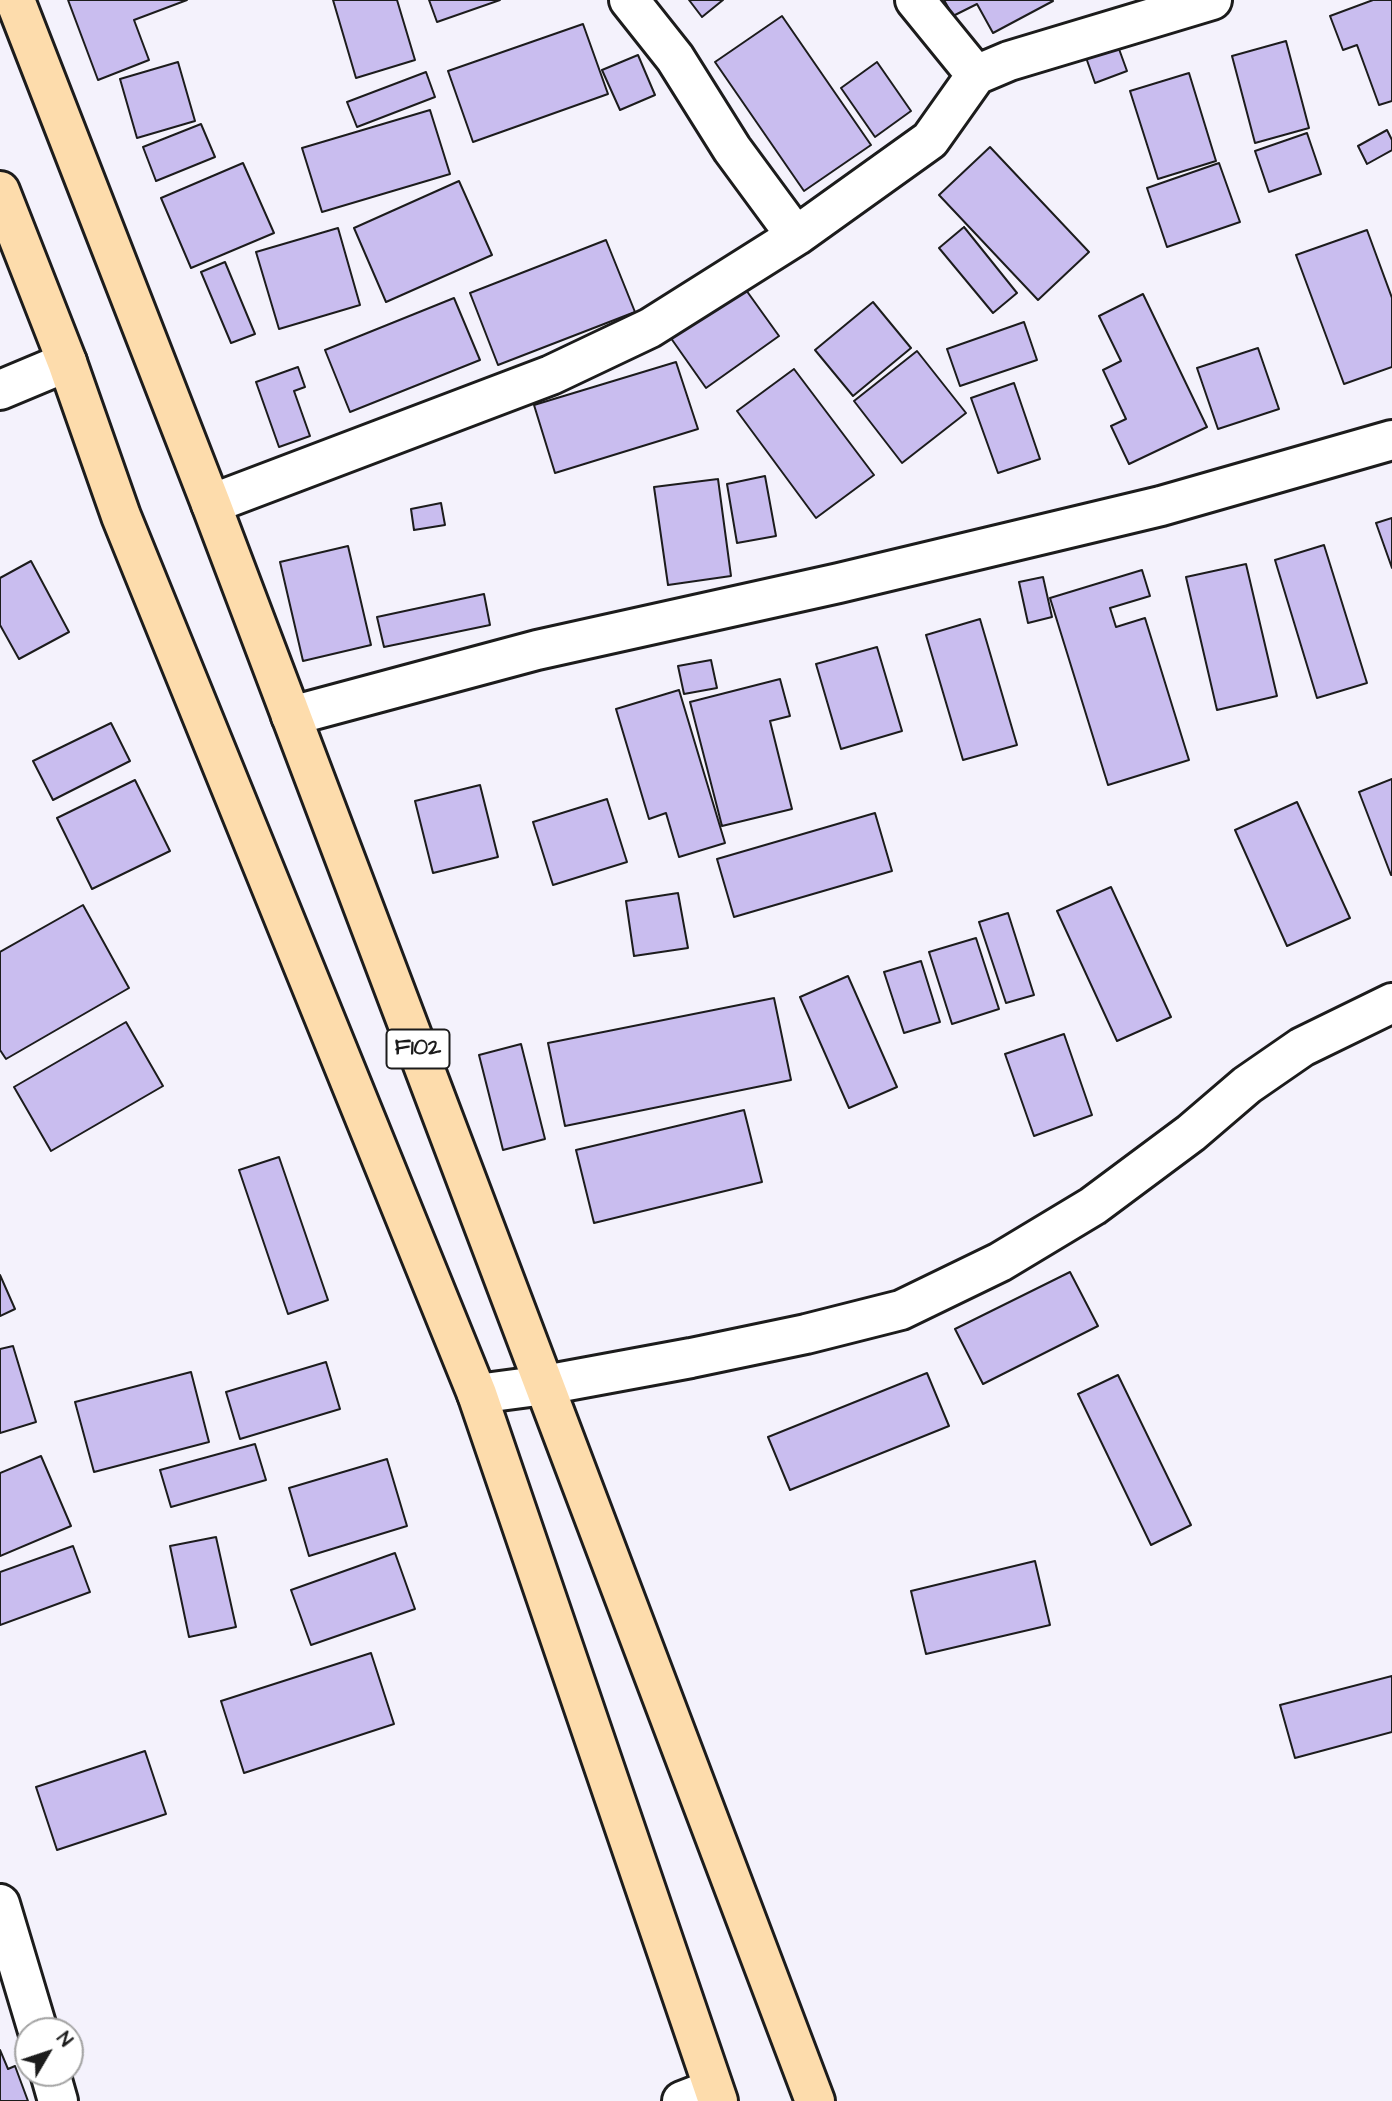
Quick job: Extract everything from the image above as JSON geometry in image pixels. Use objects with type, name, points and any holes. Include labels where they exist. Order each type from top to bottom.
[{"type":"main road","name":"F102","points":[[15,0],[211,504],[814,2101]]},
{"type":"main road","points":[[0,191],[67,362],[121,516],[477,1394],[704,2097]]},
{"type":"street","points":[[629,0],[676,58],[732,149],[796,236]]},
{"type":"street","points":[[915,0],[976,75]]},
{"type":"street","points":[[211,504],[551,375],[650,328],[796,236],[930,140],[976,75],[1009,61],[1212,0]]},
{"type":"street","points":[[0,390],[67,362]]},
{"type":"street","points":[[291,716],[537,650],[839,583],[1161,506],[1392,440]]},
{"type":"street","points":[[477,1394],[545,1385],[730,1350],[901,1310],[1000,1262],[1093,1206],[1191,1133],[1247,1085],[1302,1047],[1392,1003]]},
{"type":"street","points":[[0,1905],[34,2017]]},
{"type":"building","points":[[68,0],[187,0],[134,20],[149,60],[98,80]]},
{"type":"building","points":[[333,0],[397,0],[415,60],[356,78]]},
{"type":"building","points":[[429,0],[500,0],[437,22]]},
{"type":"building","points":[[689,0],[723,0],[702,17]]},
{"type":"building","points":[[944,0],[1053,1],[993,33],[977,4],[953,16]]},
{"type":"building","points":[[1373,0],[1392,0],[1392,101],[1379,105],[1357,45],[1343,50],[1330,16]]},
{"type":"building","points":[[782,16],[871,145],[804,191],[715,62]]},
{"type":"building","points":[[583,24],[608,94],[473,142],[448,71]]},
{"type":"building","points":[[1115,38],[1127,71],[1095,83],[1083,49]]},
{"type":"building","points":[[1286,41],[1309,128],[1255,143],[1232,56]]},
{"type":"building","points":[[638,55],[655,95],[620,110],[602,70]]},
{"type":"building","points":[[178,62],[195,121],[137,138],[120,79]]},
{"type":"building","points":[[877,62],[911,111],[875,137],[841,88]]},
{"type":"building","points":[[426,72],[435,97],[357,127],[347,102]]},
{"type":"building","points":[[1189,73],[1216,161],[1158,179],[1130,91]]},
{"type":"building","points":[[430,110],[450,174],[322,212],[302,148]]},
{"type":"building","points":[[201,124],[215,157],[156,181],[143,147]]},
{"type":"building","points":[[1387,130],[1392,140],[1392,150],[1367,164],[1358,146]]},
{"type":"building","points":[[1307,133],[1321,174],[1269,192],[1255,151]]},
{"type":"building","points":[[990,147],[1089,252],[1038,300],[939,195]]},
{"type":"building","points":[[243,163],[274,233],[191,268],[161,198]]},
{"type":"building","points":[[1219,163],[1240,222],[1167,247],[1147,188]]},
{"type":"building","points":[[459,181],[492,255],[386,302],[354,228]]},
{"type":"building","points":[[964,227],[1017,293],[993,313],[939,248]]},
{"type":"building","points":[[338,228],[360,305],[279,329],[256,252]]},
{"type":"building","points":[[1367,230],[1392,298],[1392,367],[1344,384],[1296,255]]},
{"type":"building","points":[[606,240],[635,312],[498,365],[470,293]]},
{"type":"building","points":[[225,262],[255,334],[231,343],[201,272]]},
{"type":"building","points":[[741,283],[779,336],[706,388],[668,334]]},
{"type":"building","points":[[1143,294],[1207,427],[1129,464],[1111,426],[1126,419],[1103,370],[1121,361],[1099,316]]},
{"type":"building","points":[[454,298],[480,360],[350,412],[325,350]]},
{"type":"building","points":[[873,302],[911,348],[853,396],[815,350]]},
{"type":"building","points":[[1024,322],[1037,360],[960,386],[947,349]]},
{"type":"building","points":[[1258,348],[1279,409],[1218,429],[1197,368]]},
{"type":"building","points":[[917,351],[966,413],[902,463],[854,401]]},
{"type":"building","points":[[676,362],[698,429],[555,473],[534,405]]},
{"type":"building","points":[[298,367],[305,387],[294,391],[310,436],[279,447],[256,382]]},
{"type":"building","points":[[794,369],[874,475],[816,518],[737,411]]},
{"type":"building","points":[[1014,383],[1040,459],[998,473],[971,398]]},
{"type":"building","points":[[765,476],[776,536],[737,543],[727,484]]},
{"type":"building","points":[[718,479],[731,576],[668,585],[654,487]]},
{"type":"building","points":[[441,503],[445,525],[414,530],[411,509]]},
{"type":"building","points":[[1392,518],[1392,568],[1376,523]]},
{"type":"building","points":[[1324,545],[1367,683],[1317,698],[1275,560]]},
{"type":"building","points":[[348,546],[371,645],[303,661],[280,562]]},
{"type":"building","points":[[31,561],[69,632],[19,659],[0,625],[0,578]]},
{"type":"building","points":[[1246,564],[1277,696],[1217,710],[1186,577]]},
{"type":"building","points":[[1142,570],[1150,596],[1110,608],[1116,627],[1145,618],[1189,760],[1108,785],[1050,598]]},
{"type":"building","points":[[1043,577],[1052,617],[1028,623],[1019,582]]},
{"type":"building","points":[[484,594],[490,625],[384,647],[377,617]]},
{"type":"building","points":[[980,619],[1017,745],[963,760],[926,635]]},
{"type":"building","points":[[877,647],[902,731],[841,749],[816,664]]},
{"type":"building","points":[[711,660],[717,688],[684,694],[678,666]]},
{"type":"building","points":[[780,679],[790,716],[770,721],[792,809],[722,826],[690,702]]},
{"type":"building","points":[[679,690],[725,843],[679,857],[666,813],[649,819],[616,709]]},
{"type":"building","points":[[111,723],[130,761],[53,800],[33,761]]},
{"type":"building","points":[[1392,779],[1392,875],[1391,875],[1359,792]]},
{"type":"building","points":[[135,780],[170,851],[92,889],[57,818]]},
{"type":"building","points":[[480,785],[498,857],[433,873],[415,801]]},
{"type":"building","points":[[607,799],[627,862],[553,885],[533,822]]},
{"type":"building","points":[[1297,802],[1350,918],[1287,946],[1235,830]]},
{"type":"building","points":[[875,813],[892,871],[734,917],[717,859]]},
{"type":"building","points":[[1111,887],[1171,1017],[1117,1041],[1057,911]]},
{"type":"building","points":[[678,893],[688,948],[634,956],[626,901]]},
{"type":"building","points":[[83,905],[129,988],[6,1059],[0,1050],[0,952]]},
{"type":"building","points":[[1008,913],[1034,995],[1006,1003],[979,922]]},
{"type":"building","points":[[976,938],[999,1009],[952,1024],[929,952]]},
{"type":"building","points":[[921,961],[940,1022],[904,1033],[884,972]]},
{"type":"building","points":[[848,976],[897,1087],[849,1108],[800,997]]},
{"type":"building","points":[[774,998],[791,1080],[565,1126],[548,1043]]},
{"type":"building","points":[[126,1022],[163,1086],[51,1151],[14,1087]]},
{"type":"building","points":[[1064,1034],[1092,1115],[1034,1136],[1005,1054]]},
{"type":"building","points":[[521,1044],[545,1139],[503,1150],[479,1055]]},
{"type":"building","points":[[744,1110],[762,1182],[594,1223],[576,1150]]},
{"type":"building","points":[[279,1157],[328,1300],[288,1314],[239,1170]]},
{"type":"building","points":[[1070,1272],[1098,1326],[983,1384],[955,1329]]},
{"type":"building","points":[[0,1275],[15,1309],[0,1316]]},
{"type":"building","points":[[13,1346],[36,1422],[0,1433],[0,1349]]},
{"type":"building","points":[[326,1362],[340,1409],[240,1439],[226,1392]]},
{"type":"building","points":[[191,1372],[209,1442],[94,1472],[75,1402]]},
{"type":"building","points":[[927,1373],[949,1426],[790,1490],[768,1437]]},
{"type":"building","points":[[1118,1375],[1191,1525],[1151,1545],[1078,1394]]},
{"type":"building","points":[[255,1444],[266,1480],[171,1507],[160,1470]]},
{"type":"building","points":[[41,1456],[71,1526],[0,1556],[0,1473]]},
{"type":"building","points":[[387,1459],[407,1526],[309,1556],[289,1488]]},
{"type":"building","points":[[216,1537],[236,1627],[189,1637],[170,1546]]},
{"type":"building","points":[[73,1546],[90,1592],[0,1625],[0,1572]]},
{"type":"building","points":[[395,1553],[415,1609],[311,1645],[291,1590]]},
{"type":"building","points":[[1035,1561],[1050,1625],[926,1654],[911,1591]]},
{"type":"building","points":[[371,1653],[394,1724],[244,1773],[221,1701]]},
{"type":"building","points":[[1392,1676],[1392,1732],[1295,1758],[1280,1705]]},
{"type":"building","points":[[145,1751],[166,1814],[57,1850],[36,1787]]},
{"type":"building","points":[[0,2050],[8,2069],[14,2066],[14,2087],[23,2087],[28,2101],[0,2101]]}]
